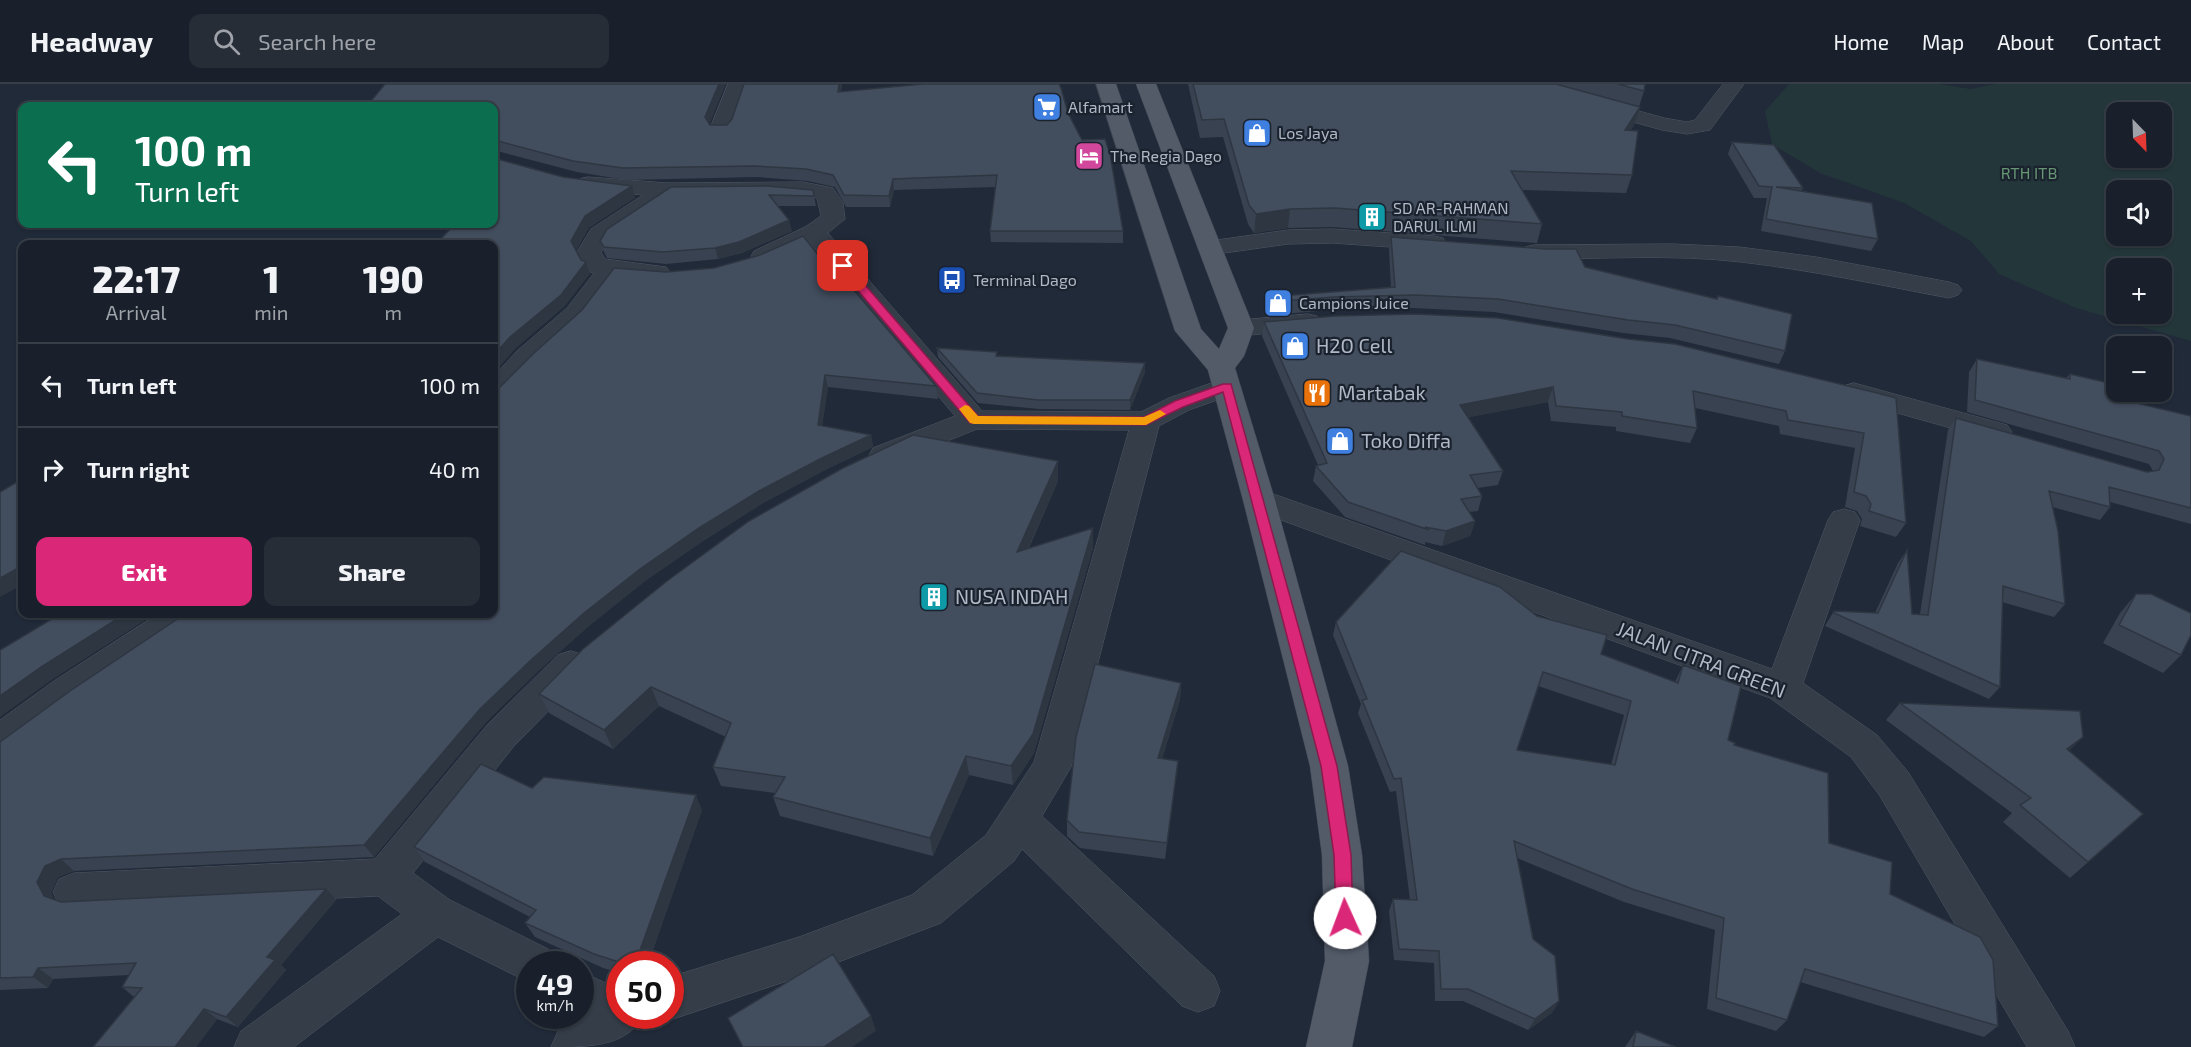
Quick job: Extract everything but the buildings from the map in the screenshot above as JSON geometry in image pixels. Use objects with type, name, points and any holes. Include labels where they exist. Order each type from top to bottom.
[{"type":"main road","points":[[1106,84],[1188,332],[1224,378],[1259,500],[1329,766],[1342,855],[1347,961],[1329,1047]]},
{"type":"main road","points":[[1146,84],[1241,328],[1224,378]]},
{"type":"street","points":[[721,129],[738,84]]},
{"type":"street","points":[[1518,84],[1662,124],[1687,128],[1702,125],[1734,84]]},
{"type":"street","points":[[563,178],[596,186],[666,190],[803,189],[825,193],[831,203],[833,219],[814,232],[777,251],[746,261]]},
{"type":"street","points":[[666,190],[600,234],[589,252],[596,266],[676,273]]},
{"type":"street","points":[[814,232],[974,420]]},
{"type":"street","points":[[1210,248],[1288,237],[1332,236],[1459,245]]},
{"type":"street","points":[[1506,250],[1542,253],[1672,251],[1739,254],[1816,265],[1949,290]]},
{"type":"street","points":[[498,388],[527,357],[576,314],[610,269]]},
{"type":"street","points":[[1241,328],[1332,320]]},
{"type":"street","points":[[855,469],[905,445],[974,420],[1146,421],[1224,378]]},
{"type":"street","points":[[1831,386],[2027,441]]},
{"type":"street","points":[[684,994],[799,957],[926,909],[999,848],[1052,767],[1146,421]]},
{"type":"street","name":"JALAN CITRA GREEN","points":[[1259,500],[1783,687],[1864,746],[1894,784],[2052,1047]]},
{"type":"street","points":[[1783,687],[1844,520]]},
{"type":"street","points":[[0,741],[68,691],[177,618]]},
{"type":"street","points":[[385,878],[501,735],[578,657],[597,642]]},
{"type":"street","points":[[1018,819],[1198,991]]},
{"type":"street","points":[[74,892],[385,878],[435,914],[516,955]]},
{"type":"street","points":[[257,1047],[435,914]]},
{"type":"street","points":[[574,1047],[606,1025]]},
{"type":"green space","name":"RTH ITB","points":[[1789,84],[1939,84],[1971,89],[1995,84],[2191,84],[2191,341],[2132,324],[2172,324],[2172,258],[2106,258],[2106,317],[2076,308],[1999,274],[1971,241],[1904,203],[1820,173],[1772,144],[1765,111]]},
{"type":"slow traffic","points":[[965,409],[974,420],[1146,421],[1160,414]]},
{"type":"place","name":"Alfamart","points":[[1047,107]]},
{"type":"place","name":"Los Jaya","points":[[1257,133]]},
{"type":"place","name":"The Regia Dago","points":[[1089,156]]},
{"type":"place","name":"SD AR-RAHMAN DARUL ILMI","points":[[1372,217]]},
{"type":"place","name":"Terminal Dago","points":[[952,280]]},
{"type":"place","name":"Campions Juice","points":[[1278,303]]},
{"type":"place","name":"H2O Cell","points":[[1295,346]]},
{"type":"place","name":"Martabak","points":[[1317,393]]},
{"type":"place","name":"Toko Diffa","points":[[1340,441]]},
{"type":"place","name":"NUSA INDAH","points":[[934,597]]},
{"type":"route","points":[[843,266],[974,420],[1146,421],[1179,404],[1227,387],[1265,521],[1329,766],[1342,855],[1345,918]]}]
